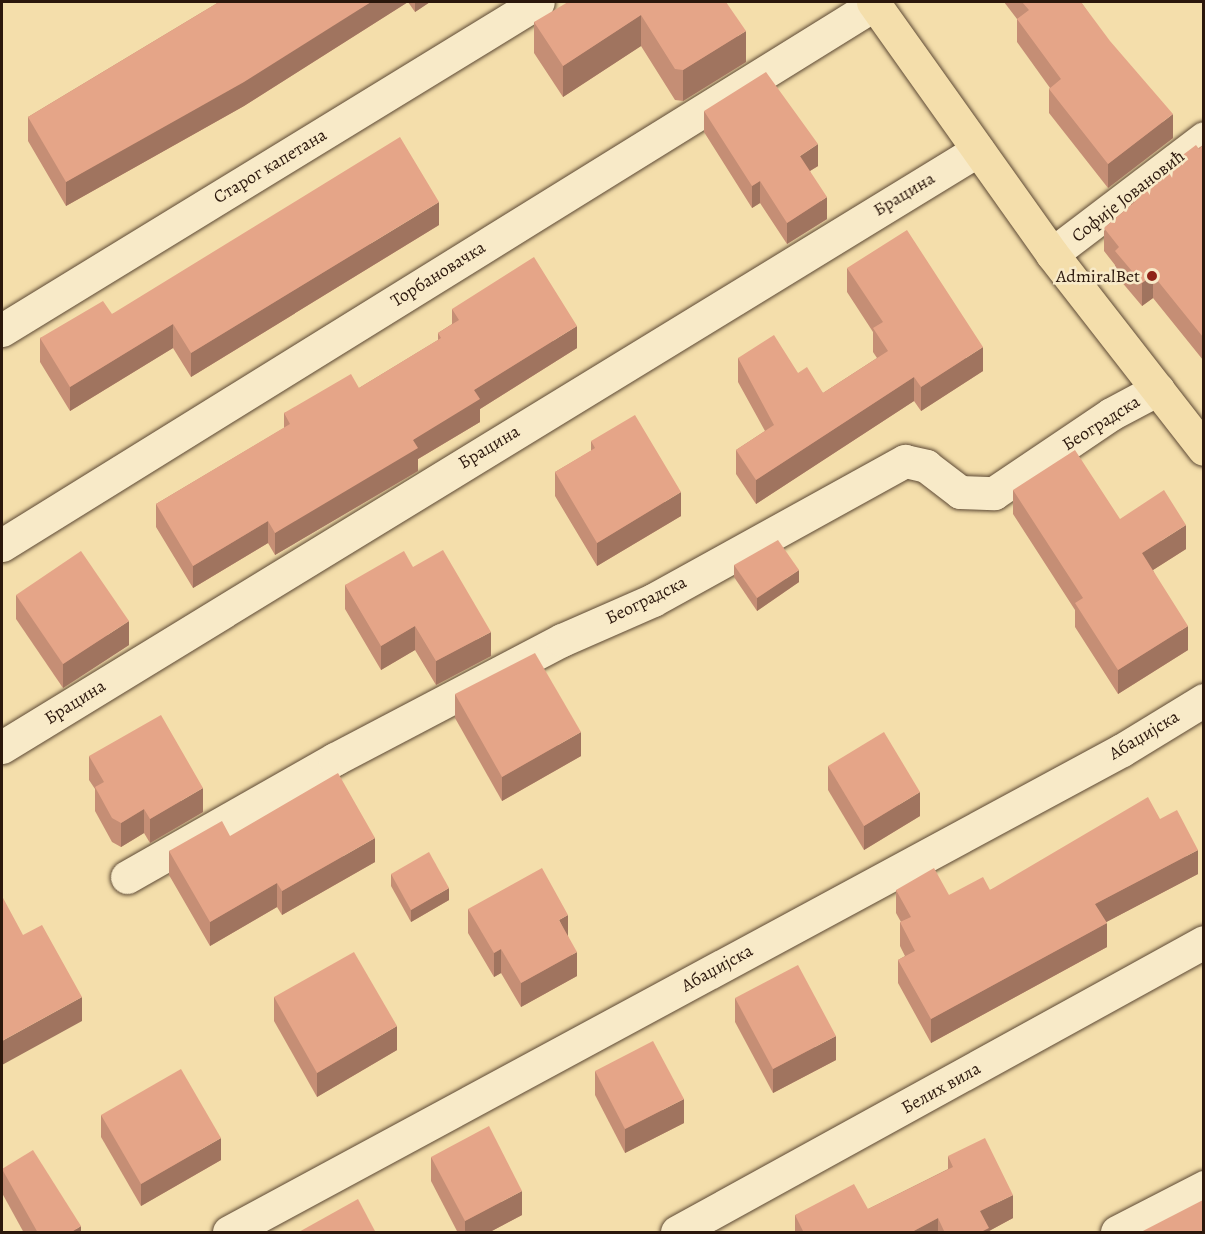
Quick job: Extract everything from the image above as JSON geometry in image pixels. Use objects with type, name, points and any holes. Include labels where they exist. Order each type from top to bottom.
[{"type":"main road","name":"Београдска","points":[[874,3],[1052,254],[1203,449]]},
{"type":"street","name":"Старог капетана","points":[[2,330],[538,2]]},
{"type":"street","name":"Торбановачка","points":[[2,545],[874,3]]},
{"type":"street","name":"Софије Јовановић","points":[[1052,254],[1203,138]]},
{"type":"street","name":"Брацина","points":[[2,747],[978,150]]},
{"type":"street","name":"Београдска","points":[[127,878],[335,759],[562,640],[653,600],[904,462],[926,466],[960,492],[994,493],[1158,389]]},
{"type":"street","name":"Абаџијска","points":[[229,1233],[1122,750],[1203,700]]},
{"type":"street","name":"Белих вила","points":[[677,1233],[1203,942]]},
{"type":"street","points":[[1117,1233],[1149,1225],[1203,1187]]},
{"type":"building","points":[[219,2],[371,2],[244,82],[66,182],[28,117]]},
{"type":"building","points":[[568,2],[726,2],[746,31],[683,70],[675,69],[641,15],[563,66],[534,22]]},
{"type":"building","points":[[1022,2],[1081,2],[1110,41],[1173,114],[1108,164],[1049,89],[1061,79],[1017,19],[1029,10]]},
{"type":"building","points":[[766,72],[818,144],[800,156],[827,197],[787,223],[760,181],[752,186],[704,111]]},
{"type":"building","points":[[400,137],[439,202],[191,353],[173,324],[70,387],[40,338],[103,301],[112,314]]},
{"type":"building","points":[[1196,145],[1199,149],[1203,145],[1203,337],[1153,275],[1142,283],[1115,251],[1119,247],[1104,228],[1136,201],[1131,194]]},
{"type":"building","points":[[907,230],[983,347],[921,387],[914,377],[756,480],[736,450],[774,425],[738,358],[774,335],[798,373],[807,367],[823,393],[888,351],[873,328],[883,322],[847,268]]},
{"type":"building","points":[[534,257],[577,326],[474,390],[480,399],[413,440],[418,448],[275,533],[268,521],[193,566],[156,504],[290,424],[284,413],[351,374],[359,388],[441,338],[438,333],[459,320],[452,309]]},
{"type":"building","points":[[635,415],[681,492],[597,543],[555,472],[595,448],[591,441]]},
{"type":"building","points":[[1075,450],[1120,519],[1164,490],[1186,525],[1142,553],[1188,626],[1118,670],[1075,603],[1083,598],[1013,490]]},
{"type":"building","points":[[778,540],[799,570],[757,598],[734,565]]},
{"type":"building","points":[[443,550],[491,632],[436,661],[415,626],[381,646],[345,585],[404,551],[413,567]]},
{"type":"building","points":[[81,551],[129,621],[63,664],[16,595]]},
{"type":"building","points":[[535,653],[581,732],[502,777],[455,694]]},
{"type":"building","points":[[161,715],[203,788],[150,819],[144,809],[121,823],[112,818],[95,787],[104,782],[89,756]]},
{"type":"building","points":[[884,732],[920,792],[864,826],[828,766]]},
{"type":"building","points":[[338,773],[375,838],[282,891],[277,883],[210,922],[169,851],[222,821],[230,836]]},
{"type":"building","points":[[1148,797],[1160,819],[1177,810],[1198,850],[1095,904],[1107,923],[931,1019],[898,960],[915,951],[900,922],[911,917],[896,890],[934,868],[949,895],[983,877],[990,890]]},
{"type":"building","points":[[429,852],[449,888],[411,910],[391,874]]},
{"type":"building","points":[[542,868],[568,915],[559,920],[577,952],[521,983],[501,949],[494,953],[468,909]]},
{"type":"building","points":[[2,896],[23,935],[42,925],[82,997],[2,1041]]},
{"type":"building","points":[[354,952],[397,1026],[317,1073],[274,997]]},
{"type":"building","points":[[798,965],[836,1036],[773,1069],[735,998]]},
{"type":"building","points":[[653,1041],[684,1099],[625,1129],[595,1071]]},
{"type":"building","points":[[181,1069],[221,1138],[141,1184],[101,1115]]},
{"type":"building","points":[[489,1126],[522,1191],[465,1221],[431,1157]]},
{"type":"building","points":[[985,1138],[1013,1195],[980,1211],[989,1228],[979,1233],[945,1233],[938,1218],[910,1233],[804,1233],[795,1215],[854,1184],[868,1209],[953,1167],[948,1156]]},
{"type":"building","points":[[33,1150],[81,1226],[70,1233],[38,1233],[2,1169]]},
{"type":"building","points":[[358,1199],[376,1233],[297,1233]]},
{"type":"building","points":[[1203,1200],[1203,1233],[1139,1233]]},
{"type":"place","name":"AdmiralBet","points":[[1152,276]]}]
